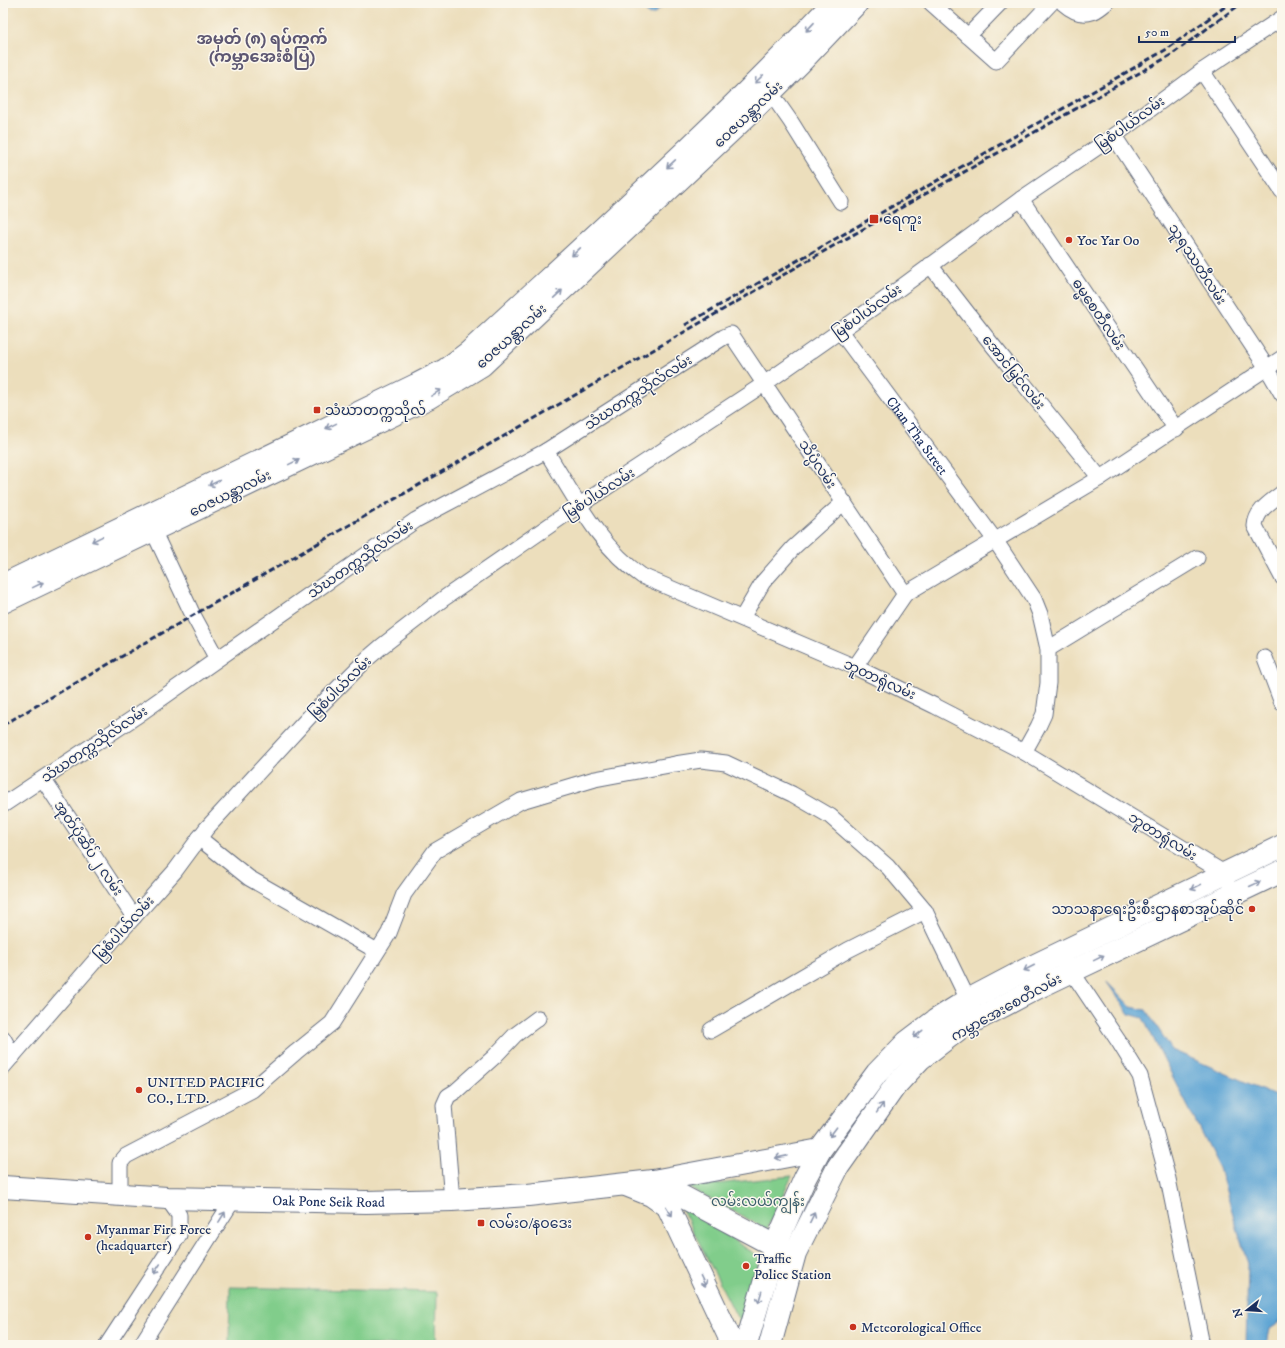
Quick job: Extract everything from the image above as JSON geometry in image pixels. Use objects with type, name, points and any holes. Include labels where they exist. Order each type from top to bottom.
[{"type":"main road","name":"ဝေဇယန္တာလမ်း","points":[[3,602],[149,523],[445,370],[469,352],[700,137],[787,52],[833,3]]},
{"type":"main road","name":"ဝေဇယန္တာလမ်း","points":[[3,585],[149,523],[428,398],[482,365],[740,123],[857,3]]},
{"type":"main road","name":"ကမ္ဘာအေးစေတီလမ်း","points":[[770,1345],[785,1250],[805,1178],[820,1150],[877,1073],[907,1042],[936,1020],[968,1000],[1025,970],[1282,846]]},
{"type":"main road","name":"ကမ္ဘာအေးစေတီလမ်း","points":[[746,1345],[785,1250],[838,1167],[895,1086],[920,1059],[959,1029],[1071,972],[1282,871]]},
{"type":"main road","name":"Oak Pone Seik Road","points":[[5,1190],[233,1200],[366,1202],[452,1200],[528,1195],[653,1181],[820,1150]]},
{"type":"main road","points":[[653,1181],[785,1250]]},
{"type":"main road","points":[[624,1184],[651,1195],[668,1208],[733,1345]]},
{"type":"street","points":[[931,3],[996,61],[1051,3]]},
{"type":"street","points":[[968,36],[1000,3]]},
{"type":"street","points":[[1063,3],[1074,12],[1092,12],[1106,3]]},
{"type":"street","name":"မြစံပါယ်လမ်း","points":[[3,1067],[175,871],[206,829],[280,748],[368,658],[443,599],[580,505],[764,384],[840,331],[1022,199],[1114,136],[1202,71],[1282,18]]},
{"type":"street","points":[[1202,71],[1282,191]]},
{"type":"street","points":[[770,92],[791,122],[841,202]]},
{"type":"street","name":"သူရဿတီလမ်း","points":[[1114,136],[1267,368],[1282,394]]},
{"type":"street","name":"ဓမ္မစေတီလမ်း","points":[[1022,199],[1176,430]]},
{"type":"street","name":"အောင်မြင်လမ်း","points":[[930,265],[1100,478]]},
{"type":"street","name":"Chan Tha Street","points":[[840,331],[996,540],[1034,599],[1040,614],[1048,649],[1048,683],[1044,714],[1024,752]]},
{"type":"street","name":"သိပ္ပံလမ်း","points":[[731,334],[906,594]]},
{"type":"street","name":"သံဃတက္ကသိုလ်လမ်း","points":[[3,805],[217,659],[416,520],[546,451],[724,336],[731,334]]},
{"type":"street","points":[[855,666],[906,594],[1100,478],[1176,430],[1282,358]]},
{"type":"street","name":"ဘူတာရုံလမ်း","points":[[546,451],[608,546],[627,566],[642,576],[855,666],[1024,752],[1224,873]]},
{"type":"street","points":[[1282,493],[1258,513],[1255,518],[1255,526],[1282,577]]},
{"type":"street","points":[[742,618],[763,582],[794,547],[844,502]]},
{"type":"street","points":[[149,523],[191,611],[217,659]]},
{"type":"street","points":[[1048,649],[1197,558]]},
{"type":"street","points":[[1264,658],[1282,703]]},
{"type":"street","points":[[120,1195],[120,1163],[126,1156],[252,1090],[332,1023],[389,933],[404,894],[435,851],[521,801],[595,779],[701,760],[726,763],[792,794],[830,816],[888,867],[925,911],[977,1020]]},
{"type":"street","name":"အုတ်ပုံဆိပ် ၂ လမ်း","points":[[43,779],[134,916]]},
{"type":"street","points":[[199,838],[249,878],[377,951]]},
{"type":"street","points":[[1224,873],[1235,893]]},
{"type":"street","points":[[711,1030],[848,950],[925,911]]},
{"type":"street","points":[[1060,953],[1140,1076],[1168,1179],[1202,1345]]},
{"type":"street","points":[[452,1200],[444,1105],[448,1096],[456,1091],[494,1057],[515,1034],[538,1018]]},
{"type":"street","points":[[3,1038],[12,1056]]},
{"type":"street","points":[[107,1345],[179,1236],[179,1215],[167,1198]]},
{"type":"street","points":[[141,1345],[233,1200]]},
{"type":"green space","name":"လမ်းလယ်ကျွန်း","points":[[792,1176],[767,1229],[687,1187]]},
{"type":"green space","name":"လမ်းလယ်ကျွန်း","points":[[681,1207],[760,1257],[742,1327]]},
{"type":"green space","points":[[230,1287],[437,1292],[436,1345],[229,1345]]},
{"type":"water","points":[[639,3],[666,3],[654,14],[649,15]]},
{"type":"water","points":[[1106,981],[1131,1007],[1146,1010],[1172,1050],[1282,1098],[1282,1320],[1270,1328],[1267,1345],[1246,1345],[1248,1264],[1219,1168],[1143,1018],[1129,1014]]},
{"type":"railway","points":[[685,325],[1167,49],[1230,3]]},
{"type":"railway","points":[[3,725],[842,241],[1171,55],[1242,3]]},
{"type":"place","name":"ရေကူး","points":[[874,219]]},
{"type":"place","name":"Yoe Yar Oo","points":[[1069,240]]},
{"type":"place","name":"သံဃာတက္ကသိုလ်","points":[[317,410]]},
{"type":"place","name":"သာသနာရေးဦးစီးဌာနစာအုပ်ဆိုင်","points":[[1252,909]]},
{"type":"place","name":"UNITED PACIFIC CO., LTD.","points":[[139,1090]]},
{"type":"place","name":"လမ်းဝ/နဝဒေး","points":[[481,1223]]},
{"type":"place","name":"Myanmar Fire Force (headquarter)","points":[[88,1237]]},
{"type":"place","name":"Traffic Police Station","points":[[746,1266]]},
{"type":"place","name":"Meteorological Office","points":[[853,1327]]},
{"type":"district","name":"အမှတ် (၈) ရပ်ကွက် (ကမ္ဘာအေးစံပြ)","points":[[262,47]]}]
